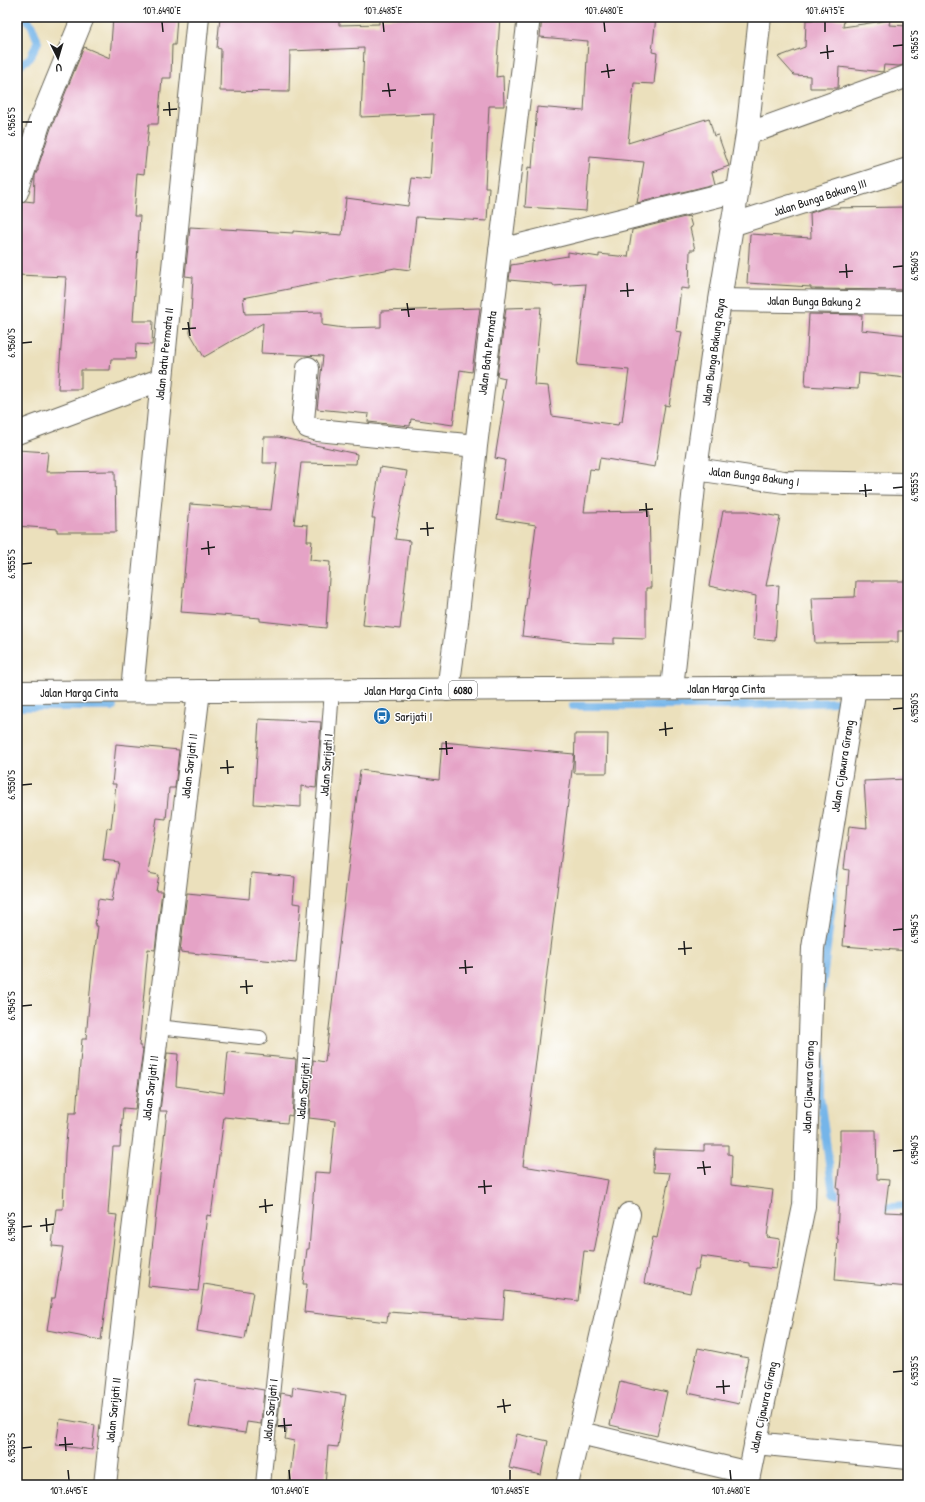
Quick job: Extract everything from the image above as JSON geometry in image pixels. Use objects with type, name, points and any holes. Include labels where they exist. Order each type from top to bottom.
[{"type":"street","points":[[17,192],[39,124],[83,17]]},
{"type":"street","name":"Jalan Batu Permata II","points":[[132,691],[198,17]]},
{"type":"street","name":"Jalan Batu Permata","points":[[448,690],[457,623],[476,446],[529,17]]},
{"type":"street","name":"Jalan Bunga Bakung Raya","points":[[672,688],[696,469],[720,300],[747,134],[760,17]]},
{"type":"street","points":[[747,134],[908,76]]},
{"type":"street","name":"Jalan Bunga Bakung III","points":[[732,225],[908,169]]},
{"type":"street","points":[[500,250],[737,192]]},
{"type":"street","name":"Jalan Bunga Bakung 2","points":[[720,300],[908,303]]},
{"type":"street","points":[[308,368],[303,420],[308,427],[318,430],[476,446]]},
{"type":"street","points":[[17,433],[162,379]]},
{"type":"street","name":"Jalan Bunga Bakung I","points":[[696,469],[784,482],[908,484]]},
{"type":"street","name":"Jalan Cijawura Girang","points":[[748,1479],[804,1206],[813,948],[855,687]]},
{"type":"street","name":"Jalan Marga Cinta","points":[[17,692],[908,687]]},
{"type":"street","name":"Jalan Sarijati II","points":[[104,1485],[157,1027],[199,691]]},
{"type":"street","points":[[567,1485],[629,1214]]},
{"type":"street","points":[[580,1433],[748,1479]]},
{"type":"street","points":[[755,1443],[908,1458]]},
{"type":"lane","name":"Jalan Sarijati I","points":[[263,1485],[302,1100],[332,690]]},
{"type":"lane","points":[[157,1027],[260,1038]]},
{"type":"building","points":[[113,17],[177,17],[175,45],[172,45],[171,78],[162,78],[158,124],[149,124],[144,174],[137,173],[134,216],[140,216],[133,321],[153,321],[152,345],[136,344],[135,359],[111,359],[110,370],[81,370],[81,389],[58,389],[66,277],[17,275],[19,204],[25,201],[34,202],[35,176],[38,171],[51,128],[84,47],[110,58]]},
{"type":"building","points":[[220,17],[339,17],[339,25],[379,24],[379,18],[500,17],[496,77],[503,76],[504,106],[489,106],[485,187],[489,187],[487,221],[416,217],[410,270],[395,268],[243,298],[245,314],[322,312],[322,325],[344,328],[381,327],[381,311],[480,308],[472,372],[460,370],[453,425],[411,419],[410,426],[368,422],[369,414],[317,409],[323,356],[261,353],[263,323],[204,357],[190,333],[193,277],[185,276],[190,227],[293,233],[293,231],[342,235],[346,198],[408,206],[412,178],[430,180],[434,114],[361,117],[364,48],[290,51],[289,92],[220,91],[221,49],[217,48]]},
{"type":"building","points":[[542,17],[656,17],[652,52],[657,53],[654,84],[634,83],[628,143],[709,118],[714,136],[718,135],[729,166],[712,172],[715,184],[637,203],[644,162],[590,157],[586,211],[525,207],[528,167],[532,168],[537,107],[584,111],[588,41],[540,37]]},
{"type":"building","points":[[806,20],[844,20],[843,27],[890,20],[889,25],[908,26],[908,64],[899,66],[884,65],[883,72],[839,67],[838,88],[810,88],[810,76],[794,75],[778,57],[805,47]]},
{"type":"building","points":[[908,207],[908,290],[811,289],[811,287],[747,283],[750,234],[811,238],[810,213],[825,208]]},
{"type":"building","points":[[689,216],[695,250],[690,250],[689,289],[681,288],[676,331],[682,332],[669,406],[665,405],[655,467],[600,458],[598,470],[590,469],[584,512],[649,511],[651,588],[646,588],[646,639],[614,638],[614,644],[580,643],[522,636],[536,525],[497,519],[505,460],[495,458],[504,401],[501,400],[505,378],[497,376],[506,308],[541,307],[534,385],[548,386],[552,416],[618,425],[619,422],[622,422],[629,370],[577,365],[586,284],[553,286],[553,284],[509,280],[511,265],[568,256],[568,252],[599,257],[599,254],[628,257],[632,230]]},
{"type":"building","points":[[809,314],[862,315],[861,330],[908,335],[908,361],[906,378],[859,373],[858,389],[805,386]]},
{"type":"building","points":[[264,437],[278,437],[357,454],[356,464],[301,463],[294,524],[308,525],[307,541],[312,541],[310,560],[330,562],[326,628],[260,621],[260,618],[181,612],[190,504],[271,510],[277,463],[263,463]]},
{"type":"building","points":[[17,450],[48,452],[46,472],[115,471],[116,532],[57,532],[57,529],[17,526]]},
{"type":"building","points":[[380,467],[407,471],[395,539],[410,541],[400,629],[363,625],[375,518],[372,518]]},
{"type":"building","points":[[723,511],[746,511],[780,517],[766,586],[779,585],[775,641],[753,639],[756,596],[709,586]]},
{"type":"building","points":[[856,581],[908,581],[908,631],[898,631],[898,642],[815,643],[812,598],[855,597]]},
{"type":"building","points":[[259,719],[321,722],[316,788],[301,786],[301,807],[254,804]]},
{"type":"building","points":[[575,734],[608,734],[607,773],[574,773]]},
{"type":"building","points":[[442,742],[574,754],[523,1166],[608,1180],[594,1252],[584,1251],[578,1301],[505,1291],[503,1320],[388,1312],[387,1322],[304,1312],[307,1284],[303,1284],[307,1249],[309,1249],[315,1172],[330,1173],[335,1121],[309,1118],[313,1060],[325,1062],[360,770],[439,780]]},
{"type":"building","points":[[116,744],[179,750],[175,788],[169,788],[166,819],[157,818],[148,873],[159,875],[156,891],[162,891],[155,950],[148,949],[139,1046],[143,1049],[135,1109],[123,1108],[120,1147],[113,1147],[108,1214],[117,1215],[101,1340],[47,1330],[52,1298],[55,1298],[63,1247],[52,1246],[56,1209],[63,1209],[65,1153],[69,1113],[76,1113],[82,1039],[86,1039],[91,980],[98,926],[95,926],[98,899],[112,901],[119,862],[103,860],[107,828],[111,829],[116,784],[112,784]]},
{"type":"building","points":[[908,779],[908,951],[843,946],[849,870],[844,869],[849,826],[867,828],[864,781]]},
{"type":"building","points":[[251,873],[295,877],[293,903],[301,904],[296,963],[180,952],[187,893],[249,899]]},
{"type":"building","points":[[228,1052],[296,1059],[292,1116],[288,1115],[287,1123],[224,1117],[211,1216],[207,1215],[198,1291],[148,1286],[167,1111],[160,1111],[167,1053],[178,1054],[176,1086],[224,1093]]},
{"type":"building","points":[[840,1130],[876,1130],[877,1179],[889,1180],[885,1212],[908,1213],[908,1287],[835,1280],[838,1239],[839,1189],[837,1189],[840,1159]]},
{"type":"building","points":[[704,1145],[728,1145],[728,1154],[732,1155],[731,1185],[773,1190],[767,1237],[780,1239],[776,1269],[749,1266],[749,1263],[701,1256],[698,1270],[695,1270],[690,1293],[644,1283],[653,1237],[657,1238],[670,1173],[653,1172],[654,1149],[704,1151]]},
{"type":"building","points":[[204,1284],[253,1292],[245,1339],[197,1331]]},
{"type":"building","points":[[698,1348],[748,1358],[739,1404],[688,1393]]},
{"type":"building","points":[[196,1379],[264,1390],[261,1424],[247,1422],[245,1433],[189,1425]]},
{"type":"building","points":[[620,1381],[667,1392],[657,1436],[610,1425]]},
{"type":"building","points":[[293,1387],[346,1395],[338,1447],[328,1446],[325,1485],[289,1485],[294,1441],[285,1439],[287,1429],[277,1427],[281,1393],[292,1395]]},
{"type":"building","points":[[60,1419],[95,1425],[92,1450],[56,1445]]},
{"type":"building","points":[[517,1434],[548,1441],[541,1475],[509,1468]]},
{"type":"waterway","points":[[17,67],[30,58],[38,42],[32,26],[26,17]]},
{"type":"waterway","points":[[573,706],[724,706],[837,702]]},
{"type":"waterway","points":[[17,707],[113,707]]},
{"type":"waterway","points":[[822,989],[836,871]]},
{"type":"waterway","points":[[820,1052],[820,1096],[833,1193],[848,1198]]},
{"type":"waterway","points":[[877,1206],[908,1205]]},
{"type":"place","name":"Sarijati I","points":[[382,716]]}]
